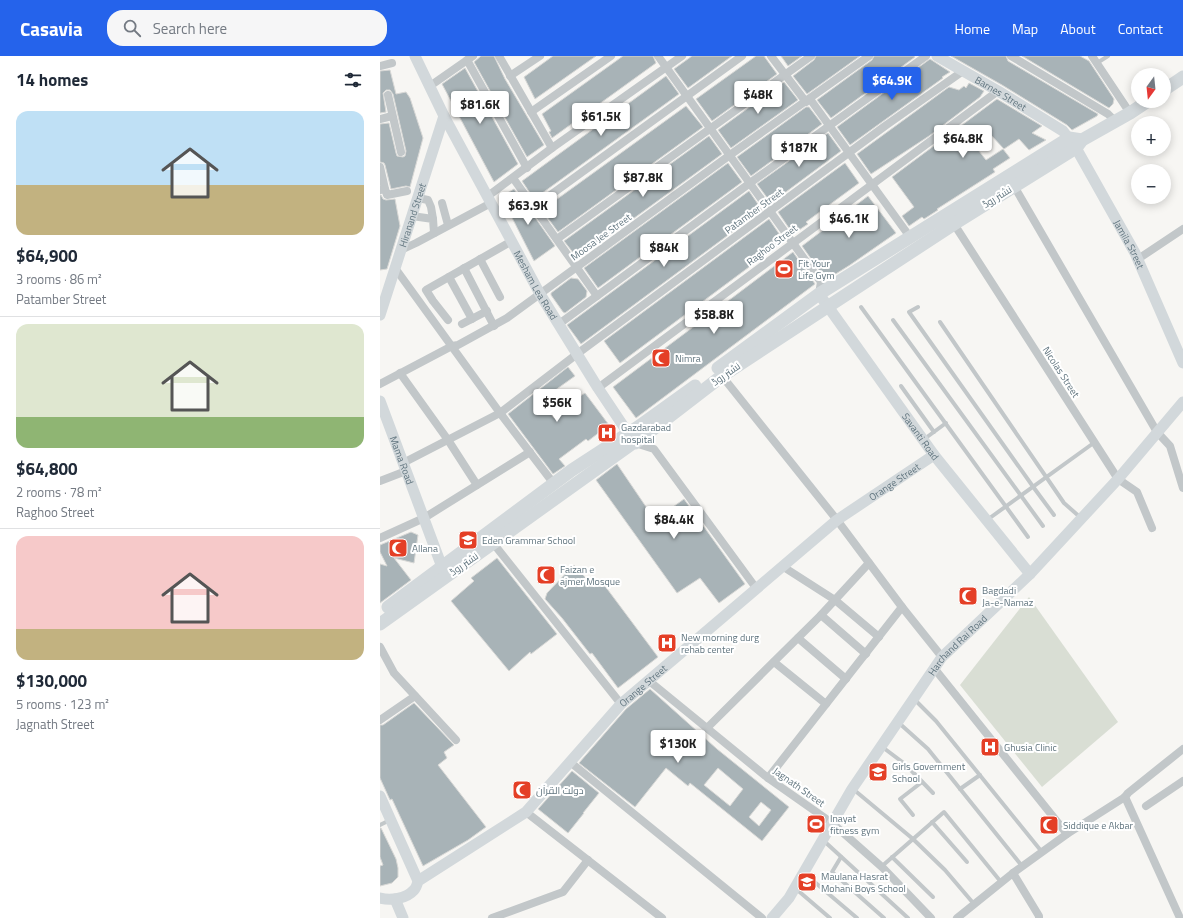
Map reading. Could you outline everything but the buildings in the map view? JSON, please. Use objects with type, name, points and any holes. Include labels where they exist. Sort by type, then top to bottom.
[{"type":"main road","points":[[1171,85],[1183,77]]},
{"type":"main road","name":"نشتر روڈ","points":[[380,624],[627,447],[638,427],[819,294],[1072,139],[1115,122],[1138,108]]},
{"type":"main road","name":"نشتر روڈ","points":[[380,614],[572,470],[631,438],[827,306],[1014,186],[1072,139]]},
{"type":"street","name":"Mesham Lea Road","points":[[415,56],[444,116],[540,294],[631,438]]},
{"type":"street","points":[[499,56],[552,148]]},
{"type":"street","points":[[510,76],[540,56]]},
{"type":"street","points":[[531,112],[611,56]]},
{"type":"street","points":[[658,56],[822,282],[819,294]]},
{"type":"street","points":[[401,250],[434,233],[489,200],[552,148],[682,56]]},
{"type":"street","points":[[534,207],[742,56]]},
{"type":"street","points":[[771,56],[829,126],[910,237]]},
{"type":"street","points":[[557,239],[811,56]]},
{"type":"street","name":"Moosa Jee Street","points":[[380,384],[452,346],[458,346],[507,318],[730,155],[869,56]]},
{"type":"street","points":[[559,324],[750,183],[926,56]]},
{"type":"street","name":"Barnes Street","points":[[938,56],[998,91],[1072,139]]},
{"type":"street","points":[[1011,56],[1108,114],[1115,122]]},
{"type":"street","points":[[1084,56],[1097,64]]},
{"type":"street","points":[[1092,56],[1130,113]]},
{"type":"street","points":[[430,86],[470,58],[527,168]]},
{"type":"street","points":[[380,66],[392,63]]},
{"type":"street","name":"Patamber Street","points":[[380,480],[405,467],[448,440],[500,413],[577,354],[885,126],[963,71]]},
{"type":"street","name":"Raghoo Street","points":[[598,388],[998,91]]},
{"type":"street","points":[[388,95],[401,152]]},
{"type":"street","points":[[380,119],[392,116]]},
{"type":"street","name":"Hiranand Street","points":[[380,315],[383,291],[395,268],[444,116]]},
{"type":"street","name":"Jamila Street","points":[[1072,139],[1138,259],[1183,363]]},
{"type":"street","points":[[380,167],[383,189],[387,195],[407,191]]},
{"type":"street","points":[[514,178],[596,296]]},
{"type":"street","points":[[1014,186],[1157,432],[1170,446],[1183,488]]},
{"type":"street","points":[[418,198],[428,200],[431,207],[434,233]]},
{"type":"street","points":[[442,203],[448,225]]},
{"type":"street","points":[[412,216],[433,219]]},
{"type":"street","name":"Nicolas Street","points":[[954,224],[1118,479],[1137,492],[1152,528]]},
{"type":"street","points":[[1138,259],[1183,229]]},
{"type":"street","points":[[448,320],[426,290],[512,241]]},
{"type":"street","points":[[480,259],[500,297]]},
{"type":"street","points":[[395,268],[500,413],[554,484]]},
{"type":"street","points":[[464,268],[494,326]]},
{"type":"street","points":[[450,277],[472,319]]},
{"type":"street","name":"Savanti Road","points":[[819,294],[934,455],[1030,574]]},
{"type":"street","points":[[462,324],[487,311]]},
{"type":"street","points":[[400,374],[448,440],[477,485]]},
{"type":"street","points":[[722,376],[837,520],[902,607],[942,657]]},
{"type":"street","name":"Mama Road","points":[[380,401],[442,567]]},
{"type":"street","name":"Harchand Rai Road","points":[[772,918],[789,898],[852,789],[942,657],[1030,574],[1118,479],[1183,402]]},
{"type":"street","points":[[631,438],[654,449],[756,588]]},
{"type":"street","points":[[380,538],[424,518],[530,452]]},
{"type":"street","name":"Orange Street","points":[[380,898],[386,900],[395,899],[410,894],[415,890],[418,881],[526,812],[621,704],[648,680],[837,520],[934,455]]},
{"type":"street","points":[[493,543],[621,704]]},
{"type":"street","points":[[707,728],[821,615],[869,563]]},
{"type":"street","points":[[782,566],[835,600],[879,637]]},
{"type":"street","points":[[768,778],[902,607]]},
{"type":"street","points":[[821,615],[866,654]]},
{"type":"street","points":[[798,638],[846,679]]},
{"type":"street","points":[[380,647],[394,673],[456,740]]},
{"type":"street","points":[[774,662],[826,704]]},
{"type":"street","points":[[934,668],[1067,834]]},
{"type":"street","name":"Jagnath Street","points":[[648,680],[768,778],[832,823],[881,867],[931,918]]},
{"type":"street","points":[[380,720],[415,696]]},
{"type":"street","points":[[957,918],[1042,852],[1125,797],[1183,749]]},
{"type":"street","points":[[570,762],[762,918]]},
{"type":"street","points":[[1146,806],[1183,781]]},
{"type":"street","points":[[380,796],[418,881]]},
{"type":"street","points":[[1125,797],[1180,918]]},
{"type":"street","points":[[526,812],[662,918]]},
{"type":"street","points":[[492,918],[563,892],[588,860]]},
{"type":"street","points":[[1013,873],[1039,918]]},
{"type":"street","points":[[395,899],[403,918]]},
{"type":"lane","points":[[1097,64],[1108,56]]},
{"type":"lane","points":[[918,306],[909,312],[1054,515]]},
{"type":"lane","points":[[861,307],[1028,536]]},
{"type":"lane","points":[[893,320],[1043,526]]},
{"type":"lane","points":[[940,322],[1064,503],[1082,518]]},
{"type":"lane","points":[[901,386],[934,432]]},
{"type":"lane","points":[[923,440],[946,423]]},
{"type":"lane","points":[[987,521],[1095,442]]},
{"type":"lane","points":[[913,699],[936,721],[1042,852]]},
{"type":"lane","points":[[898,722],[928,749],[1022,867]]},
{"type":"lane","points":[[881,746],[905,764],[933,792]]},
{"type":"lane","points":[[960,789],[980,775]]},
{"type":"lane","points":[[913,815],[900,799],[922,782]]},
{"type":"lane","points":[[852,789],[913,839],[945,870],[974,904]]},
{"type":"lane","points":[[881,867],[944,812],[1002,882]]},
{"type":"lane","points":[[380,825],[390,820]]},
{"type":"lane","points":[[932,822],[967,862]]},
{"type":"lane","points":[[822,840],[908,918]]},
{"type":"lane","points":[[841,857],[832,872],[884,918]]},
{"type":"lane","points":[[892,857],[933,898]]},
{"type":"lane","points":[[803,873],[857,918]]},
{"type":"lane","points":[[795,888],[830,918]]},
{"type":"shaded area","points":[[1029,597],[1118,722],[1042,787],[960,685]]},
{"type":"place","name":"Fit Your Life Gym","points":[[784,269]]},
{"type":"place","name":"Nimra","points":[[661,358]]},
{"type":"place","name":"Gazdarabad hospital","points":[[607,433]]},
{"type":"place","name":"Eden Grammar School","points":[[468,540]]},
{"type":"place","name":"Allana","points":[[398,548]]},
{"type":"place","name":"Faizan e ajmer Mosque","points":[[546,575]]},
{"type":"place","name":"Bagdadi Ja-e-Namaz","points":[[968,596]]},
{"type":"place","name":"New morning durg rehab center","points":[[667,643]]},
{"type":"place","name":"Ghusia Clinic","points":[[990,747]]},
{"type":"place","name":"Girls Government School","points":[[878,772]]},
{"type":"place","name":"دولت القرآن","points":[[522,790]]},
{"type":"place","name":"Inayat fitness gym","points":[[816,824]]},
{"type":"place","name":"Siddique e Akbar","points":[[1049,825]]},
{"type":"place","name":"Maulana Hasrat Mohani Boys School","points":[[807,882]]}]
